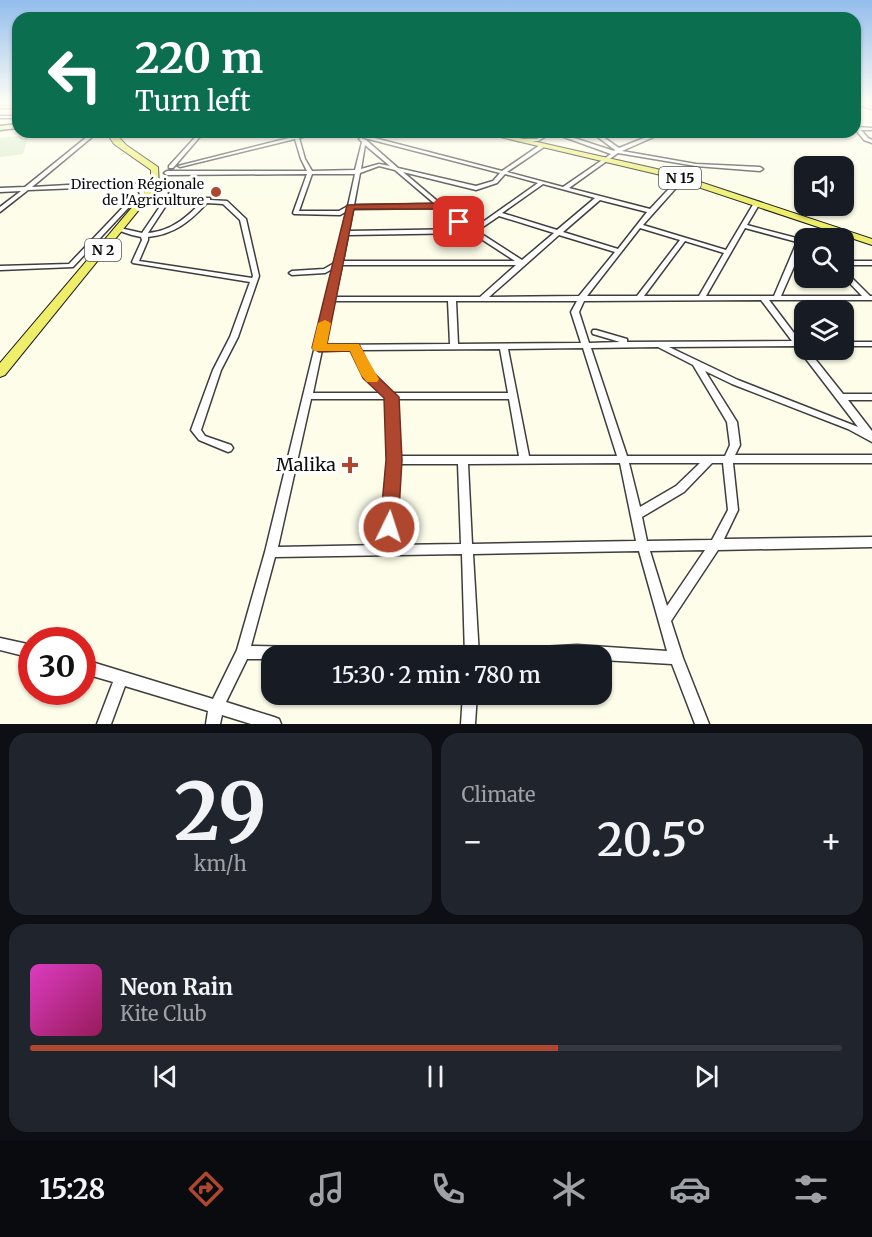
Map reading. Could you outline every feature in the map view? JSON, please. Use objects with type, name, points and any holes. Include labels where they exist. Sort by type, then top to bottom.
[{"type":"main road","points":[[113,138],[162,172]]},
{"type":"main road","name":"N 15","points":[[508,138],[682,178],[831,228]]},
{"type":"main road","name":"N 2","points":[[0,372],[149,196],[162,172]]},
{"type":"main road","name":"N 15","points":[[854,236],[872,242]]},
{"type":"street","points":[[0,210],[89,138]]},
{"type":"street","points":[[162,172],[196,138]]},
{"type":"street","points":[[162,172],[293,138]]},
{"type":"street","points":[[297,138],[303,159],[310,172],[296,213],[340,213],[350,207],[440,206]]},
{"type":"street","points":[[360,138],[440,206],[522,263]]},
{"type":"street","points":[[372,138],[651,211]]},
{"type":"street","points":[[517,140],[541,138]]},
{"type":"street","points":[[572,138],[616,151],[720,168],[760,169]]},
{"type":"street","points":[[600,138],[616,151]]},
{"type":"street","points":[[566,188],[616,151],[642,138]]},
{"type":"street","points":[[213,724],[216,708],[243,652],[271,552],[339,263],[364,141]]},
{"type":"street","points":[[162,172],[357,172],[369,167],[395,167],[476,188],[495,182],[504,172],[542,146]]},
{"type":"street","points":[[682,178],[651,211],[581,298],[575,312],[624,461],[643,546],[676,658],[702,724]]},
{"type":"street","points":[[345,233],[474,231],[543,182]]},
{"type":"street","points":[[0,190],[104,185],[139,186],[142,193],[149,196]]},
{"type":"street","points":[[171,193],[175,199],[163,206],[144,235],[145,240],[135,262],[255,280]]},
{"type":"street","points":[[0,268],[71,266],[129,204],[149,196]]},
{"type":"street","points":[[482,299],[600,197]]},
{"type":"street","points":[[120,230],[130,234],[144,235],[170,232],[184,224],[208,199],[225,202],[243,219],[244,230],[253,257],[255,280],[234,337],[213,381],[196,430],[202,438],[228,448]]},
{"type":"street","points":[[701,298],[757,203]]},
{"type":"street","points":[[498,214],[619,251]]},
{"type":"street","points":[[639,226],[728,252]]},
{"type":"street","points":[[743,226],[794,240]]},
{"type":"street","points":[[639,298],[684,239]]},
{"type":"street","points":[[777,298],[794,260]]},
{"type":"street","points":[[292,273],[325,271],[339,263],[522,263]]},
{"type":"street","points":[[854,263],[872,263]]},
{"type":"street","points":[[854,283],[870,298]]},
{"type":"street","points":[[763,298],[794,334]]},
{"type":"street","points":[[330,299],[870,298]]},
{"type":"street","points":[[452,299],[454,347]]},
{"type":"street","points":[[596,332],[618,340],[658,345],[735,382],[872,437]]},
{"type":"street","points":[[319,348],[794,343]]},
{"type":"street","points":[[854,344],[872,344]]},
{"type":"street","points":[[504,346],[525,460]]},
{"type":"street","points":[[355,347],[368,375],[392,397],[394,460],[387,549]]},
{"type":"street","points":[[814,360],[872,437]]},
{"type":"street","points":[[665,620],[715,545],[733,510],[728,461],[735,445],[732,422],[696,362]]},
{"type":"street","points":[[308,396],[513,396]]},
{"type":"street","points":[[841,398],[872,397]]},
{"type":"street","points":[[394,460],[872,459]]},
{"type":"street","points":[[463,460],[471,645]]},
{"type":"street","points":[[636,515],[680,489],[708,461]]},
{"type":"street","points":[[271,552],[872,542]]},
{"type":"street","points":[[0,644],[18,648]]},
{"type":"street","points":[[243,652],[261,652]]},
{"type":"street","points":[[612,654],[676,658]]},
{"type":"street","points":[[96,670],[274,724]]},
{"type":"street","points":[[104,724],[122,677]]},
{"type":"street","points":[[468,724],[469,705]]},
{"type":"green space","points":[[0,138],[28,138],[23,154],[0,157]]},
{"type":"slow traffic","points":[[325,323],[319,348],[355,347],[372,379]]},
{"type":"place","name":"Direction Régionale de l'Agriculture","points":[[216,192]]},
{"type":"place","name":"Malika","points":[[350,465]]},
{"type":"route","points":[[389,527],[394,460],[392,397],[368,375],[355,347],[319,348],[350,207],[440,206],[459,222]]}]
